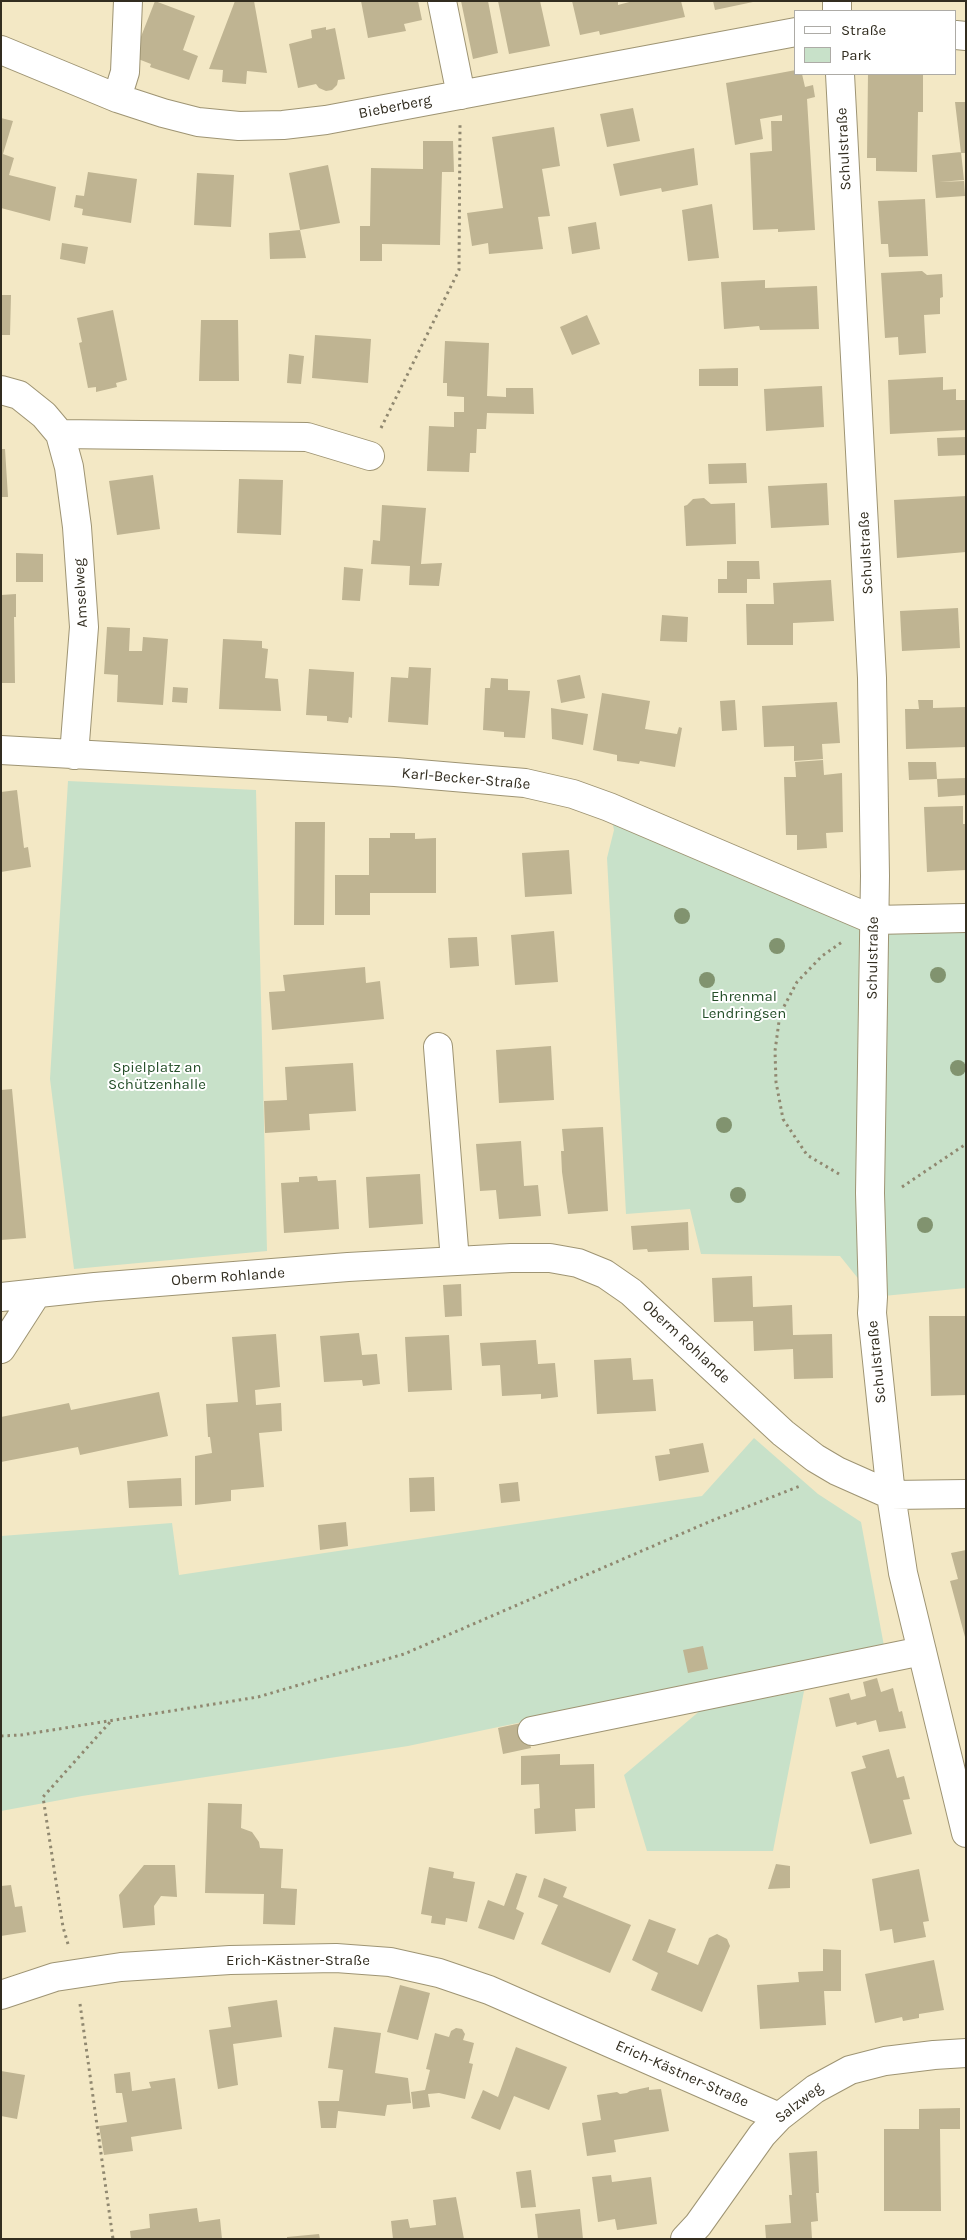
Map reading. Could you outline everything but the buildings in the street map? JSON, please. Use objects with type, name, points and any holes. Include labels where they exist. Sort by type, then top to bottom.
[{"type":"street","points":[[117,98],[125,72],[128,1]]},
{"type":"street","points":[[442,1],[461,95]]},
{"type":"street","name":"Bieberberg","points":[[1,50],[117,98],[198,122],[239,126],[283,125],[326,120],[794,32]]},
{"type":"street","name":"Schulstraße","points":[[840,75],[872,678],[874,920],[870,1193],[872,1313],[891,1495],[903,1573],[966,1833]]},
{"type":"street","name":"Amselweg","points":[[1,390],[19,395],[44,415],[60,434],[69,468],[77,527],[84,627],[74,755]]},
{"type":"street","points":[[60,434],[307,437],[370,456]]},
{"type":"street","name":"Karl-Becker-Straße","points":[[1,750],[385,772],[525,783],[573,794],[609,807],[874,920],[966,918]]},
{"type":"street","points":[[438,1047],[455,1261]]},
{"type":"street","name":"Oberm Rohlande","points":[[1,1297],[348,1267],[511,1258],[550,1258],[578,1263],[605,1274],[631,1292],[783,1433],[815,1458],[837,1471],[891,1495]]},
{"type":"street","points":[[1,1349],[37,1293]]},
{"type":"street","points":[[891,1495],[966,1494]]},
{"type":"street","points":[[532,1731],[922,1651]]},
{"type":"street","name":"Erich-Kästner-Straße","points":[[1,1995],[55,1977],[121,1967],[230,1960],[336,1958],[390,1962],[439,1973],[489,1990],[779,2117]]},
{"type":"street","name":"Salzweg","points":[[685,2239],[698,2225],[762,2135],[779,2117],[815,2089],[850,2070],[885,2061],[966,2053]]},
{"type":"path","points":[[370,456],[383,423],[459,270],[461,95]]},
{"type":"path","points":[[874,920],[822,956],[797,982],[780,1014],[775,1051],[776,1082],[783,1119],[807,1154],[870,1193],[900,1188],[966,1144]]},
{"type":"path","points":[[1,1736],[21,1735],[258,1698],[404,1654],[711,1521],[837,1471]]},
{"type":"path","points":[[111,1721],[43,1797],[63,1927],[75,1973],[113,2239]]},
{"type":"green space","name":"Spielplatz an Schützenhalle","points":[[68,781],[256,790],[267,1251],[74,1269],[50,1079]]},
{"type":"green space","name":"Ehrenmal Lendringsen","points":[[609,807],[874,920],[966,918],[966,1288],[873,1297],[840,1256],[701,1254],[690,1209],[626,1214],[607,858],[614,830]]},
{"type":"green space","points":[[754,1438],[818,1494],[861,1522],[884,1646],[408,1746],[82,1796],[1,1811],[1,1536],[172,1523],[179,1575],[702,1496]]},
{"type":"green space","points":[[804,1691],[773,1851],[647,1851],[624,1775],[702,1709]]}]
